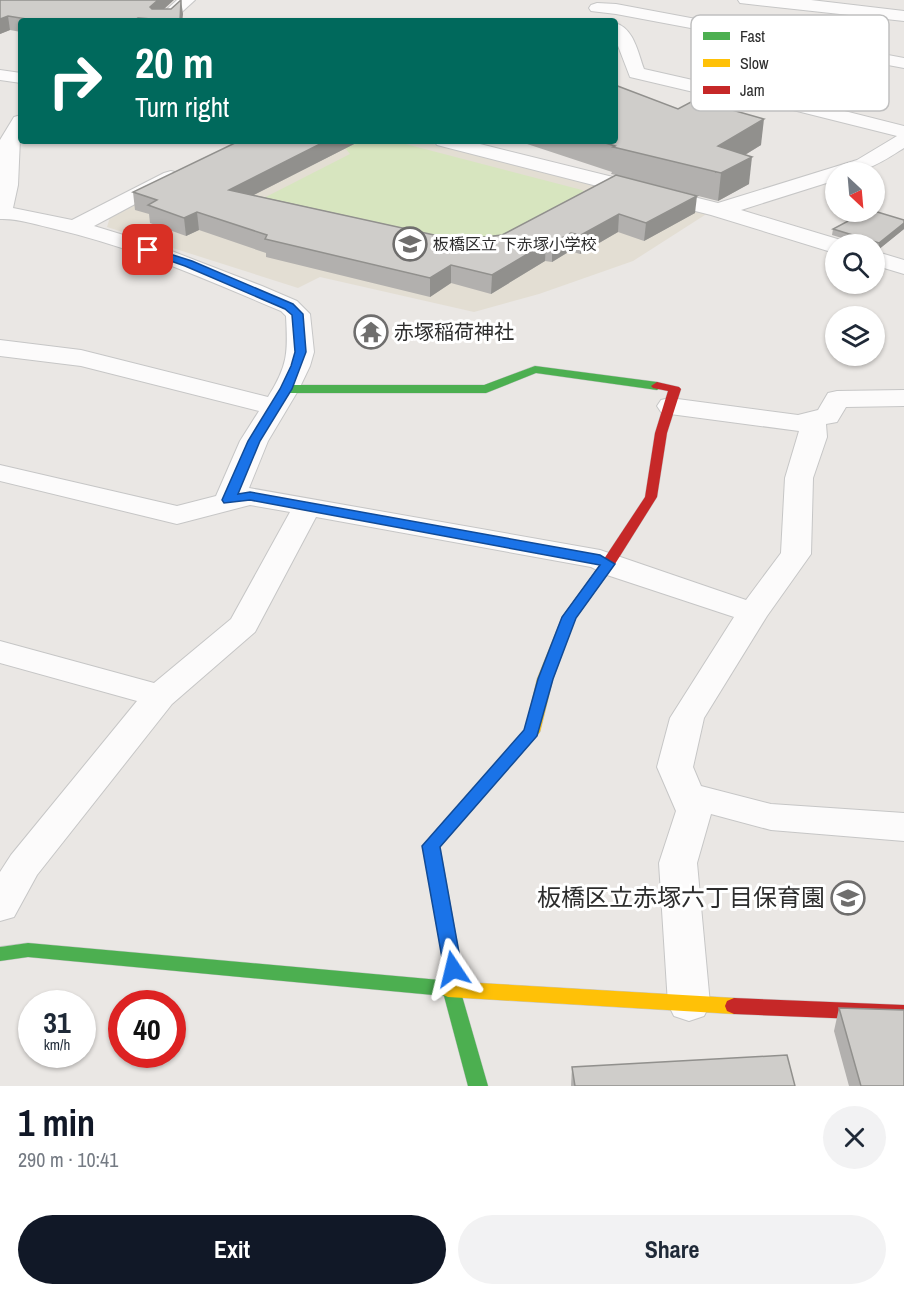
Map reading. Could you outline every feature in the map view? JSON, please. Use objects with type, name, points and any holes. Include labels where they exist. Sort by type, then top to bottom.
[{"type":"street","points":[[166,18],[187,0]]},
{"type":"street","points":[[746,0],[787,1],[904,16]]},
{"type":"street","points":[[609,18],[616,9],[691,23]]},
{"type":"street","points":[[618,31],[623,36],[636,73],[691,86]]},
{"type":"street","points":[[889,60],[904,63]]},
{"type":"street","points":[[0,75],[18,78]]},
{"type":"street","points":[[821,111],[904,132]]},
{"type":"street","points":[[12,125],[5,140],[4,166],[8,184],[1,208],[77,226],[188,264],[289,306],[298,314],[301,352],[280,398],[254,441],[229,500]]},
{"type":"street","points":[[719,210],[864,164],[904,140]]},
{"type":"street","points":[[456,144],[719,210],[825,243]]},
{"type":"street","points":[[77,226],[190,168]]},
{"type":"street","points":[[885,261],[904,267]]},
{"type":"street","points":[[0,348],[81,358],[280,398],[486,389],[535,369],[675,389],[661,433],[651,497],[608,564],[569,617],[545,679],[531,732],[431,846],[453,969],[451,989],[478,1086]]},
{"type":"street","points":[[670,406],[798,423],[828,416],[837,399],[904,399]]},
{"type":"street","points":[[689,1004],[678,863],[694,811],[675,767],[687,718],[753,613],[796,554],[799,478],[813,437],[813,420]]},
{"type":"street","points":[[0,473],[177,515],[250,496],[600,559],[608,564],[753,613]]},
{"type":"street","points":[[0,906],[24,865],[160,696],[244,626],[307,507]]},
{"type":"street","points":[[0,652],[160,696]]},
{"type":"street","points":[[687,795],[771,817],[904,827]]},
{"type":"street","points":[[0,954],[28,950],[451,989],[689,1004],[904,1013]]},
{"type":"shaded area","name":"板橋区立 下赤塚小学校","points":[[262,144],[433,144],[708,213],[633,261],[539,294],[474,312],[320,277],[298,288],[107,227],[110,217]]},
{"type":"green space","points":[[353,144],[406,144],[582,190],[589,196],[485,248],[252,204],[350,154],[345,148]]},
{"type":"building","points":[[0,0],[158,0],[150,7],[152,9],[171,9],[181,0],[180,18],[20,18],[8,16],[0,19]]},
{"type":"building","points":[[618,86],[678,109],[691,102],[691,111],[736,111],[764,119],[718,146],[752,157],[721,173],[613,147],[615,146],[609,144],[618,144]]},
{"type":"building","points":[[233,144],[320,144],[229,190],[457,240],[502,235],[616,175],[697,196],[646,223],[619,214],[581,235],[571,233],[552,243],[546,243],[492,275],[451,265],[430,278],[265,239],[267,235],[197,212],[184,218],[148,205],[157,200],[133,192]]},
{"type":"building","points":[[885,214],[904,220],[904,223],[885,238],[885,234],[849,234],[833,229],[846,222],[885,222]]},
{"type":"building","points":[[839,1008],[904,1010],[904,1086],[861,1086]]},
{"type":"building","points":[[787,1055],[795,1086],[575,1086],[572,1067]]},
{"type":"traffic: fast","points":[[286,389],[486,389],[535,369],[657,386]]},
{"type":"traffic: fast","points":[[0,954],[28,950],[448,989]]},
{"type":"traffic: fast","points":[[451,989],[478,1086]]},
{"type":"traffic: slow","points":[[451,989],[453,969],[431,846],[532,732],[545,679],[565,627]]},
{"type":"traffic: slow","points":[[448,989],[734,1006]]},
{"type":"traffic: jam","points":[[565,627],[569,617],[608,564],[651,497],[661,433],[675,389],[657,386]]},
{"type":"traffic: jam","points":[[734,1006],[904,1013]]},
{"type":"place","name":"板橋区立 下赤塚小学校","points":[[410,244]]},
{"type":"place","name":"赤塚稲荷神社","points":[[371,332]]},
{"type":"place","name":"板橋区立赤塚六丁目保育園","points":[[848,898]]},
{"type":"route","points":[[148,250],[289,306],[298,314],[301,352],[297,366],[286,389],[254,441],[229,500],[250,496],[600,559],[608,564],[569,617],[545,679],[531,732],[431,846],[453,969]]}]
